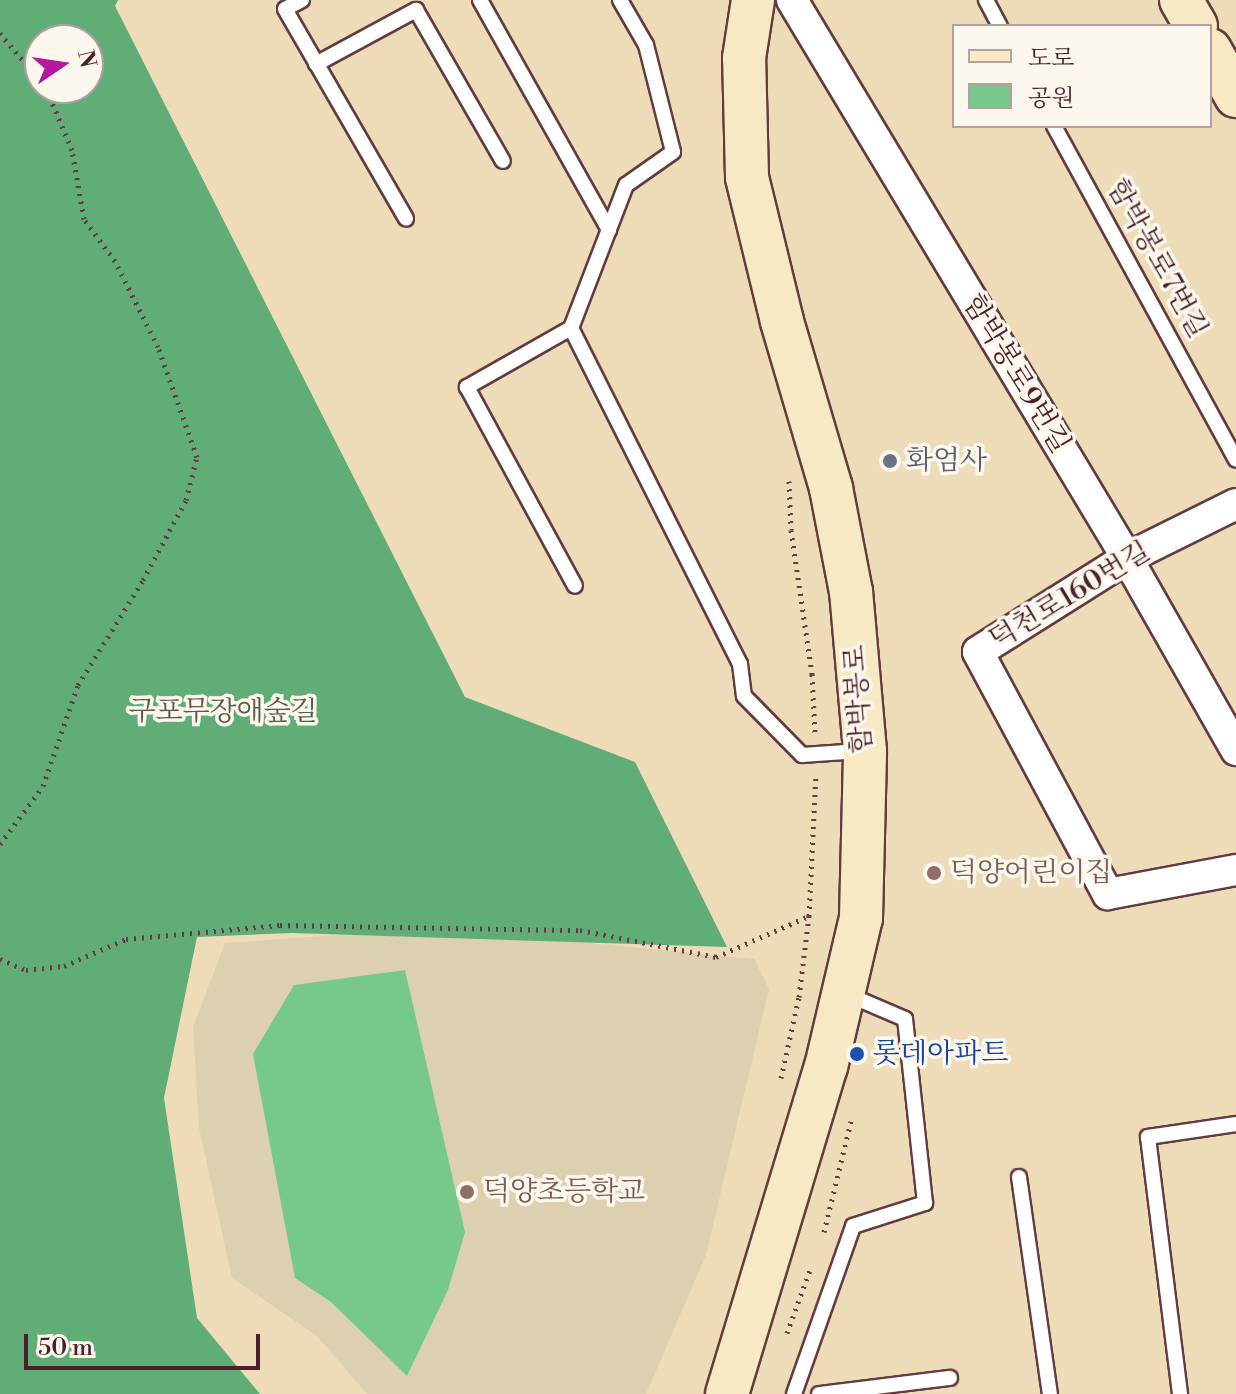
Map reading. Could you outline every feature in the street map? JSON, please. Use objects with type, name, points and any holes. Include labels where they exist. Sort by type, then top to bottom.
[{"type":"main road","name":"함박봉로","points":[[727,1394],[826,1067],[861,918],[865,751],[851,592],[831,488],[782,321],[747,177],[744,58],[753,0]]},
{"type":"main road","points":[[1181,0],[1195,24]]},
{"type":"main road","points":[[1212,54],[1236,96]]},
{"type":"street","name":"함박봉로9번길","points":[[792,0],[1127,558],[1236,750]]},
{"type":"street","name":"덕천로160번길","points":[[1236,504],[1127,558],[978,652],[1108,894],[1236,870]]},
{"type":"lane","points":[[302,0],[285,9],[406,219]]},
{"type":"lane","points":[[480,0],[609,230]]},
{"type":"lane","points":[[575,586],[467,387],[571,328],[626,185],[673,152],[646,45],[620,0]]},
{"type":"lane","points":[[986,0],[999,24]]},
{"type":"lane","points":[[316,64],[416,10],[503,161]]},
{"type":"lane","name":"함박봉로7번길","points":[[1055,128],[1236,460]]},
{"type":"lane","points":[[571,328],[740,664],[744,696],[802,755],[865,751]]},
{"type":"lane","points":[[794,1394],[853,1226],[925,1203],[905,1019],[843,993]]},
{"type":"lane","points":[[1180,1394],[1148,1137],[1236,1124]]},
{"type":"lane","points":[[1019,1177],[1050,1394]]},
{"type":"lane","points":[[819,1394],[950,1378]]},
{"type":"path","points":[[0,33],[24,62]]},
{"type":"path","points":[[0,844],[43,786],[78,685],[143,580],[186,500],[197,457],[158,347],[115,261],[84,219],[72,150],[53,104]]},
{"type":"path","points":[[0,959],[26,970],[64,966],[126,939],[280,925],[580,930],[716,957],[809,916]]},
{"type":"path","points":[[823,1236],[853,1114]]},
{"type":"path","points":[[785,1337],[812,1265]]},
{"type":"shaded area","name":"덕양초등학교","points":[[338,935],[550,939],[754,959],[769,989],[706,1255],[646,1394],[367,1394],[317,1336],[232,1278],[199,1128],[193,1027],[225,943]]},
{"type":"green space","name":"구포무장애숲길","points":[[0,0],[118,0],[115,6],[465,697],[635,762],[727,947],[292,933],[197,937],[164,1098],[197,1318],[260,1394],[0,1394]]},
{"type":"green space","points":[[405,970],[465,1232],[448,1290],[407,1376],[331,1302],[295,1278],[253,1054],[294,985]]},
{"type":"place","name":"화엄사","points":[[890,461]]},
{"type":"place","name":"덕양어린이집","points":[[934,873]]},
{"type":"place","name":"롯데아파트","points":[[857,1054]]},
{"type":"place","name":"덕양초등학교","points":[[467,1192]]}]
